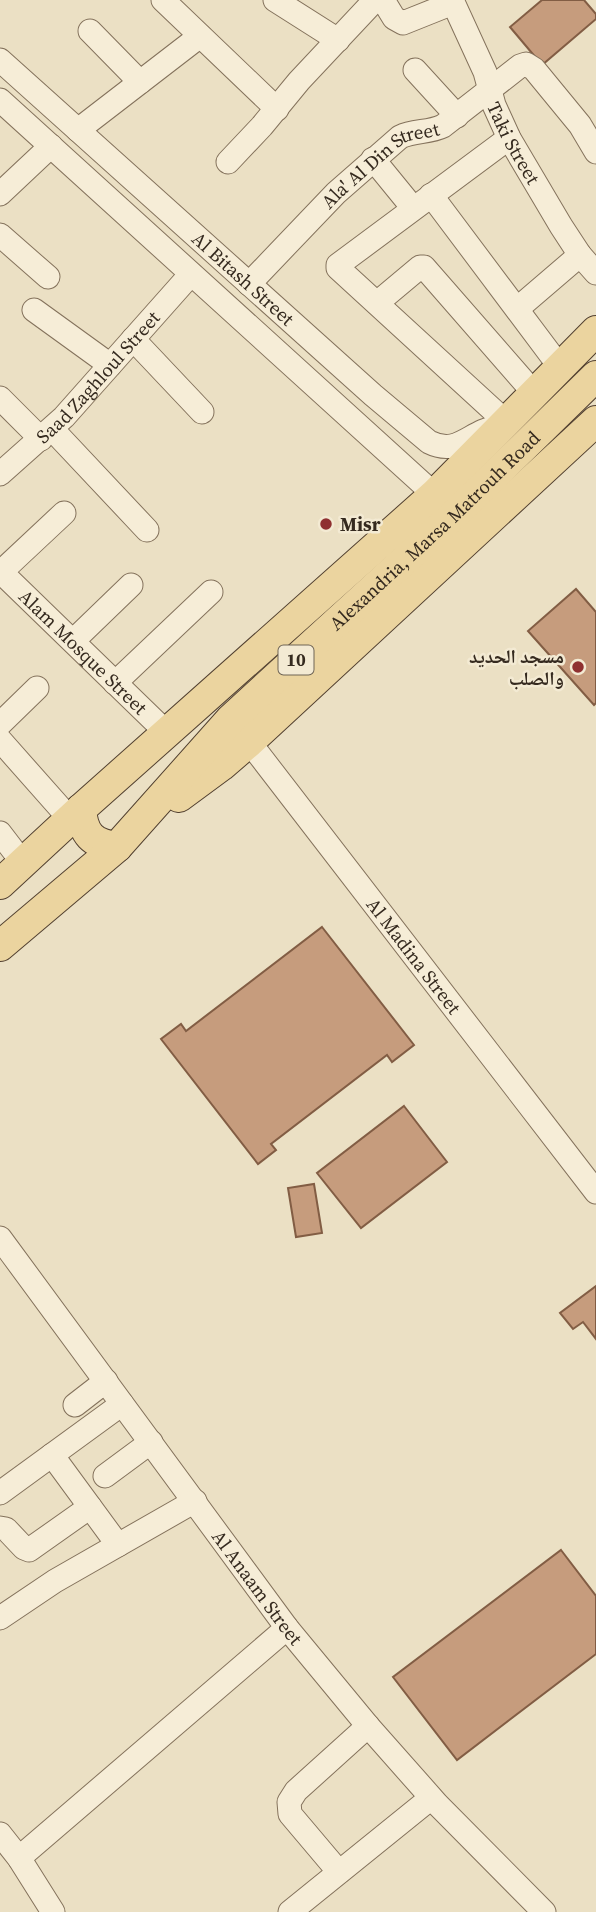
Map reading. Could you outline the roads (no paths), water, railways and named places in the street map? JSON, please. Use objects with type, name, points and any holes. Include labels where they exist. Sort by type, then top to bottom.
[{"type":"main road","name":"Alexandria, Marsa Matrouh Road","points":[[240,731],[445,504],[504,424],[596,331]]},
{"type":"main road","name":"Alexandria, Marsa Matrouh Road","points":[[0,884],[167,733],[596,376]]},
{"type":"main road","points":[[0,946],[117,847],[138,824],[221,766],[240,731],[596,421]]},
{"type":"main road","points":[[76,814],[94,840],[105,846],[117,847]]},
{"type":"main road","points":[[23,863],[40,881],[50,905]]},
{"type":"street","points":[[163,0],[276,109]]},
{"type":"street","points":[[275,0],[338,40]]},
{"type":"street","points":[[228,162],[299,80],[375,0]]},
{"type":"street","points":[[383,0],[394,18],[403,23],[452,2]]},
{"type":"street","name":"Taki Street","points":[[452,2],[479,59],[494,105],[509,138],[561,226],[596,274]]},
{"type":"street","points":[[90,31],[140,82]]},
{"type":"street","points":[[78,130],[200,36]]},
{"type":"street","name":"Al Bitash Street","points":[[0,60],[373,395],[429,442],[439,447],[451,448],[481,431],[504,424]]},
{"type":"street","name":"Ala' Al Din Street","points":[[249,284],[336,193],[373,159],[405,134],[437,130],[520,66],[526,64],[534,69],[592,136]]},
{"type":"street","points":[[415,70],[457,116]]},
{"type":"street","name":"Al Bitash Street","points":[[0,100],[445,504]]},
{"type":"street","points":[[504,424],[338,268],[338,265],[509,138]]},
{"type":"street","points":[[0,194],[51,146]]},
{"type":"street","points":[[373,159],[422,202],[517,309],[560,367]]},
{"type":"street","points":[[0,235],[48,277]]},
{"type":"street","points":[[517,309],[580,255]]},
{"type":"street","points":[[377,303],[420,267],[424,267],[534,393]]},
{"type":"street","name":"Saad Zaghloul Street","points":[[0,474],[47,434],[191,274]]},
{"type":"street","points":[[34,310],[110,365]]},
{"type":"street","points":[[133,339],[202,412]]},
{"type":"street","points":[[352,419],[373,395]]},
{"type":"street","points":[[0,398],[47,434],[147,530]]},
{"type":"street","points":[[1,571],[64,513]]},
{"type":"street","name":"Alam Mosque Street","points":[[1,571],[167,733]]},
{"type":"street","points":[[73,641],[131,585]]},
{"type":"street","points":[[115,683],[211,592]]},
{"type":"street","points":[[0,723],[37,688]]},
{"type":"street","name":"Al Madina Street","points":[[240,731],[596,1192]]},
{"type":"street","points":[[0,740],[76,814]]},
{"type":"street","points":[[0,833],[23,863]]},
{"type":"street","name":"Al Anaam Street","points":[[3,1248],[106,1381],[287,1628],[431,1798],[544,1912]]},
{"type":"street","points":[[75,1405],[106,1381]]},
{"type":"street","points":[[0,1493],[122,1404]]},
{"type":"street","points":[[105,1476],[151,1442]]},
{"type":"street","points":[[52,1455],[118,1545]]},
{"type":"street","points":[[0,1618],[55,1581],[195,1501]]},
{"type":"street","points":[[0,1528],[6,1529],[29,1550],[90,1507]]},
{"type":"street","points":[[19,1858],[287,1628]]},
{"type":"street","points":[[340,1872],[290,1814],[289,1802],[296,1791],[368,1726]]},
{"type":"street","points":[[290,1912],[431,1798]]},
{"type":"street","points":[[0,1834],[19,1858],[53,1912]]},
{"type":"place","name":"Misr","points":[[326,524]]},
{"type":"place","name":"مسجد الحديد والصلب","points":[[578,667]]}]
